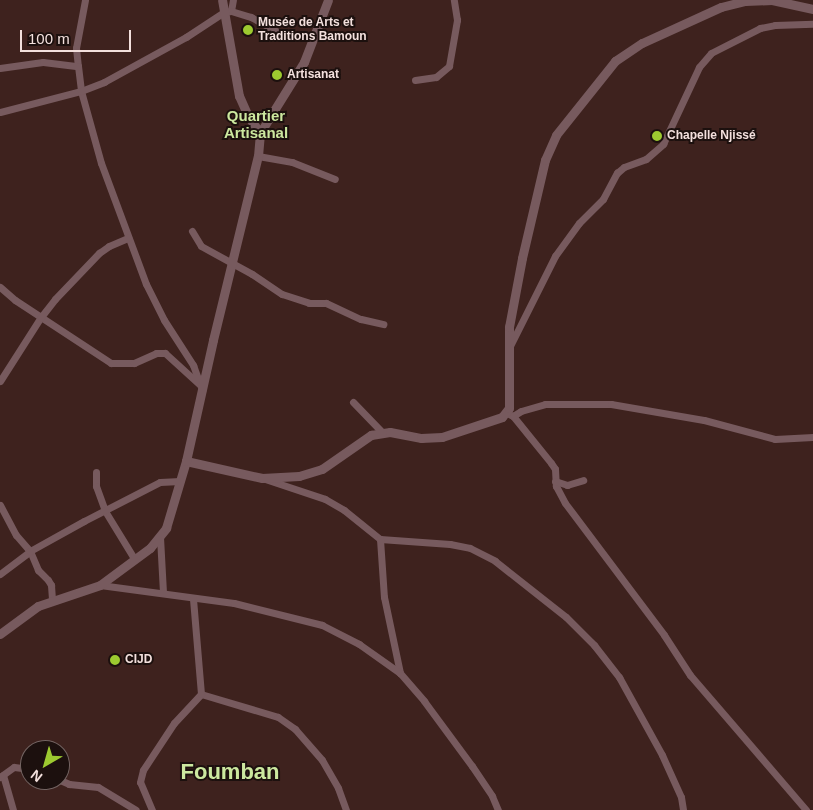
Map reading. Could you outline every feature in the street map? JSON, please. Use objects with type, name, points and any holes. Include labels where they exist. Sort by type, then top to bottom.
[{"type":"street","points":[[85,0],[76,48],[81,92],[101,163],[128,238],[164,320],[193,365],[201,387]]},
{"type":"street","points":[[222,0],[228,11],[239,96],[248,116],[260,133]]},
{"type":"street","points":[[0,112],[81,92],[104,82],[186,37],[228,11],[233,0]]},
{"type":"street","points":[[0,634],[28,612],[52,600],[100,585],[135,560],[160,537],[166,528],[186,461],[201,387],[249,202],[258,156],[260,133],[283,98],[315,38],[328,0]]},
{"type":"street","points":[[415,80],[436,77],[449,66],[457,20],[454,0]]},
{"type":"street","points":[[806,810],[690,675],[664,635],[564,503],[555,481],[555,469],[510,414],[507,350],[509,327],[522,258],[545,160],[556,135],[615,61],[642,43],[721,7],[745,1],[772,0],[813,9]]},
{"type":"street","points":[[228,11],[251,17],[283,34],[315,38]]},
{"type":"street","points":[[507,350],[555,256],[580,223],[603,199],[617,173],[646,159],[663,144],[699,67],[711,53],[760,28],[775,25],[813,24]]},
{"type":"street","points":[[0,68],[43,62],[78,66]]},
{"type":"street","points":[[258,156],[292,162],[335,179]]},
{"type":"street","points":[[192,231],[201,246],[252,274],[282,294],[309,302],[326,303],[361,319],[383,324]]},
{"type":"street","points":[[0,381],[41,317],[92,259],[108,246],[128,238]]},
{"type":"street","points":[[0,286],[15,300],[111,363],[134,363],[156,353],[165,353],[201,387]]},
{"type":"street","points":[[354,402],[382,432]]},
{"type":"street","points":[[262,478],[310,474],[322,469],[366,437],[382,432],[421,438],[442,437],[545,404],[611,404],[704,420],[775,439],[813,436]]},
{"type":"street","points":[[186,461],[262,478],[325,499],[344,510],[380,539],[450,544],[470,548],[495,561],[566,617],[594,645],[619,677],[662,755],[681,797],[683,810]]},
{"type":"street","points":[[96,472],[96,486],[106,511],[135,560]]},
{"type":"street","points":[[0,574],[30,552],[160,482],[166,480],[180,482]]},
{"type":"street","points":[[555,481],[567,485],[583,480]]},
{"type":"street","points":[[0,505],[16,536],[30,552],[38,570],[51,586],[52,600]]},
{"type":"street","points":[[160,537],[163,592]]},
{"type":"street","points":[[380,539],[384,597],[400,674]]},
{"type":"street","points":[[100,585],[234,603],[322,625],[359,644],[400,674],[438,718],[472,766],[498,810]]},
{"type":"street","points":[[193,598],[202,694]]},
{"type":"street","points":[[152,810],[140,782],[143,770],[174,722],[202,694]]},
{"type":"street","points":[[202,694],[278,717],[295,729],[322,760],[338,788],[346,810]]},
{"type":"street","points":[[12,810],[2,776],[14,767],[20,768]]},
{"type":"street","points":[[70,784],[98,787],[136,810]]},
{"type":"place","name":"Musée de Arts et Traditions Bamoun","points":[[248,30]]},
{"type":"place","name":"Artisanat","points":[[277,75]]},
{"type":"place","name":"Chapelle Njissé","points":[[657,136]]},
{"type":"place","name":"CIJD","points":[[115,660]]},
{"type":"district","name":"Quartier Artisanal","points":[[256,124]]},
{"type":"district","name":"Foumban","points":[[230,772]]}]
